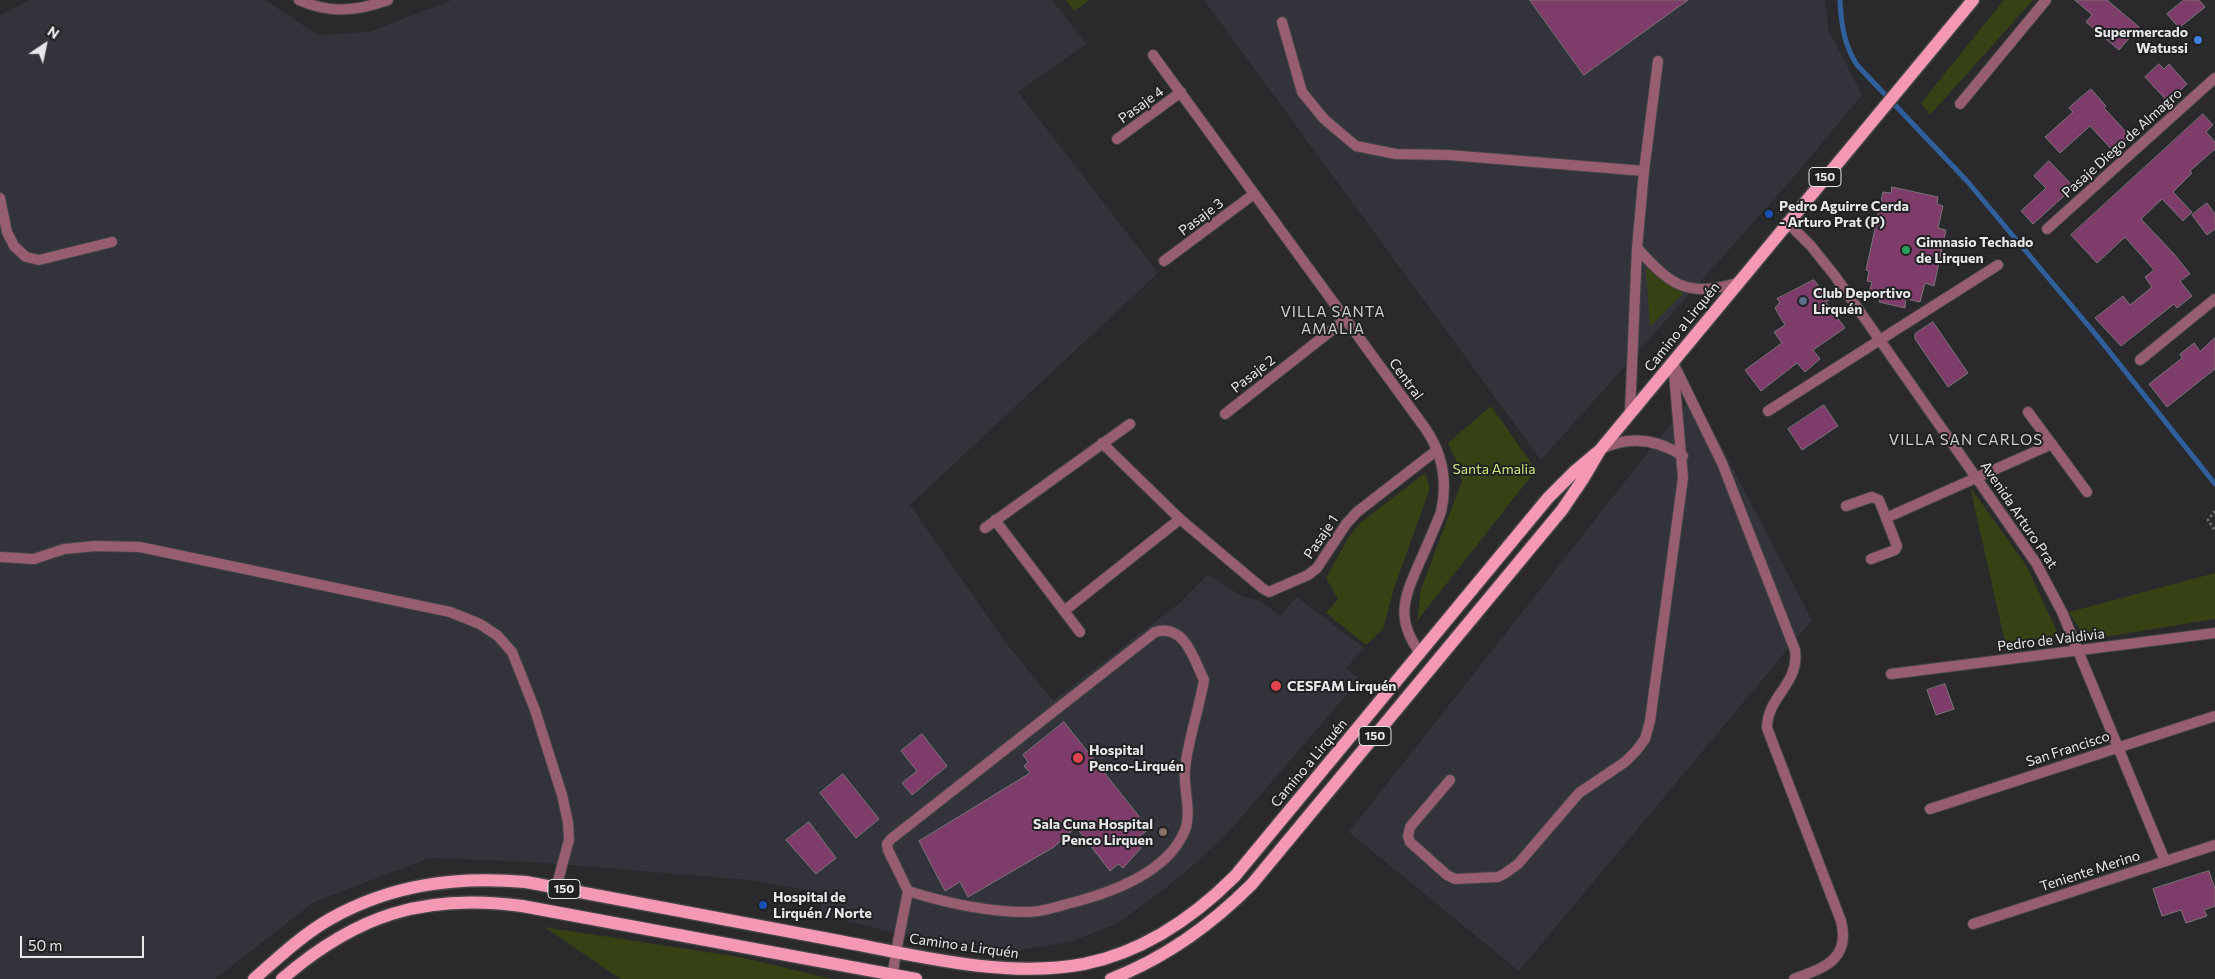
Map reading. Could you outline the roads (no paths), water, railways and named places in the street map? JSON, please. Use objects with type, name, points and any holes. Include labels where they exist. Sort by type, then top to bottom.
[{"type":"main road","name":"150","points":[[1787,222],[1973,0]]},
{"type":"main road","name":"Camino a Lirquén","points":[[1111,979],[1151,961],[1196,934],[1252,884],[1562,510],[1600,450],[1787,222]]},
{"type":"main road","name":"Camino a Lirquén","points":[[254,979],[293,946],[329,920],[389,894],[427,884],[469,879],[519,882],[556,888],[896,952],[991,967],[1038,969],[1069,966],[1107,958],[1158,936],[1200,908],[1235,876],[1548,498],[1575,470],[1600,450]]},
{"type":"main road","name":"150","points":[[282,979],[325,945],[367,922],[414,908],[465,902],[522,906],[892,977],[916,979]]},
{"type":"street","points":[[299,0],[313,6],[340,11],[366,8],[388,0]]},
{"type":"street","points":[[1960,104],[2046,0]]},
{"type":"street","points":[[1282,22],[1302,92],[1324,119],[1356,146],[1396,154],[1449,155],[1644,171]]},
{"type":"street","name":"Central","points":[[1153,55],[1425,428],[1437,450],[1444,474],[1444,500],[1441,512],[1408,590],[1404,610],[1407,632],[1420,652]]},
{"type":"street","points":[[1630,413],[1636,248],[1658,61]]},
{"type":"street","name":"Pasaje Diego de Almagro","points":[[2047,229],[2215,78]]},
{"type":"street","name":"Pasaje 4","points":[[1117,139],[1180,92]]},
{"type":"street","name":"Pasaje 3","points":[[1164,261],[1254,194]]},
{"type":"street","points":[[0,198],[7,232],[14,246],[26,257],[39,260],[112,242]]},
{"type":"street","name":"Avenida Arturo Prat","points":[[1787,222],[1824,260],[2036,563],[2054,596],[2078,650],[2165,861]]},
{"type":"street","points":[[1636,248],[1672,283],[1709,289],[1737,284]]},
{"type":"street","points":[[1768,411],[1998,265]]},
{"type":"street","points":[[2140,360],[2215,299]]},
{"type":"street","name":"Pasaje 2","points":[[1225,414],[1346,319]]},
{"type":"street","points":[[1450,780],[1410,827],[1408,836],[1410,842],[1451,877],[1461,879],[1498,877],[1518,864],[1579,793],[1625,762],[1645,739],[1650,721],[1683,478],[1683,456],[1673,362]]},
{"type":"street","points":[[1673,362],[1722,463],[1795,650],[1796,667],[1769,713],[1767,728],[1841,921],[1844,939],[1842,948],[1834,960],[1821,968],[1794,979]]},
{"type":"street","points":[[2028,412],[2087,492]]},
{"type":"street","points":[[985,528],[1130,424]]},
{"type":"street","points":[[1600,450],[1623,441],[1647,440],[1660,444],[1683,456]]},
{"type":"street","points":[[1064,611],[1180,519],[1102,443]]},
{"type":"street","points":[[1886,518],[2052,444]]},
{"type":"street","name":"Pasaje 1","points":[[1180,519],[1269,592],[1313,572],[1322,563],[1346,524],[1357,512],[1437,450]]},
{"type":"street","points":[[1846,506],[1876,497],[1886,518],[1896,548],[1871,559]]},
{"type":"street","points":[[995,520],[1080,632]]},
{"type":"street","points":[[0,557],[34,559],[64,549],[95,546],[140,547],[450,612],[480,624],[498,636],[512,652],[535,710],[562,795],[568,822],[569,840],[556,888]]},
{"type":"street","points":[[892,977],[908,891],[888,850],[887,844],[891,838],[1155,632],[1170,630],[1179,634],[1204,680],[1190,739],[1185,771],[1187,817],[1185,829],[1172,851],[1144,874],[1111,892],[1048,909],[1028,912],[975,907],[935,900],[908,891]]},
{"type":"street","name":"Pedro de Valdivia","points":[[1891,674],[2215,633]]},
{"type":"street","name":"San Francisco","points":[[1930,809],[2215,716]]},
{"type":"street","name":"Teniente Merino","points":[[1973,924],[2215,845]]},
{"type":"waterway","points":[[1840,0],[1844,34],[1849,50],[1857,65],[1967,181],[2097,336],[2215,484]]},
{"type":"place","name":"Supermercado Watussi","points":[[2198,40]]},
{"type":"place","name":"Pedro Aguirre Cerda - Arturo Prat (P)","points":[[1769,214]]},
{"type":"place","name":"Gimnasio Techado de Lirquen","points":[[1906,250]]},
{"type":"place","name":"Club Deportivo Lirquén","points":[[1803,301]]},
{"type":"place","name":"CESFAM Lirquén","points":[[1276,686]]},
{"type":"place","name":"Hospital Penco-Lirquén","points":[[1078,758]]},
{"type":"place","name":"Sala Cuna Hospital Penco Lirquen","points":[[1163,832]]},
{"type":"place","name":"Hospital de Lirquén / Norte","points":[[763,905]]},
{"type":"district","name":"VILLA SANTA AMALIA","points":[[1333,320]]},
{"type":"district","name":"VILLA SAN CARLOS","points":[[1966,440]]},
{"type":"park label","name":"Santa Amalia","points":[[1494,469]]}]
